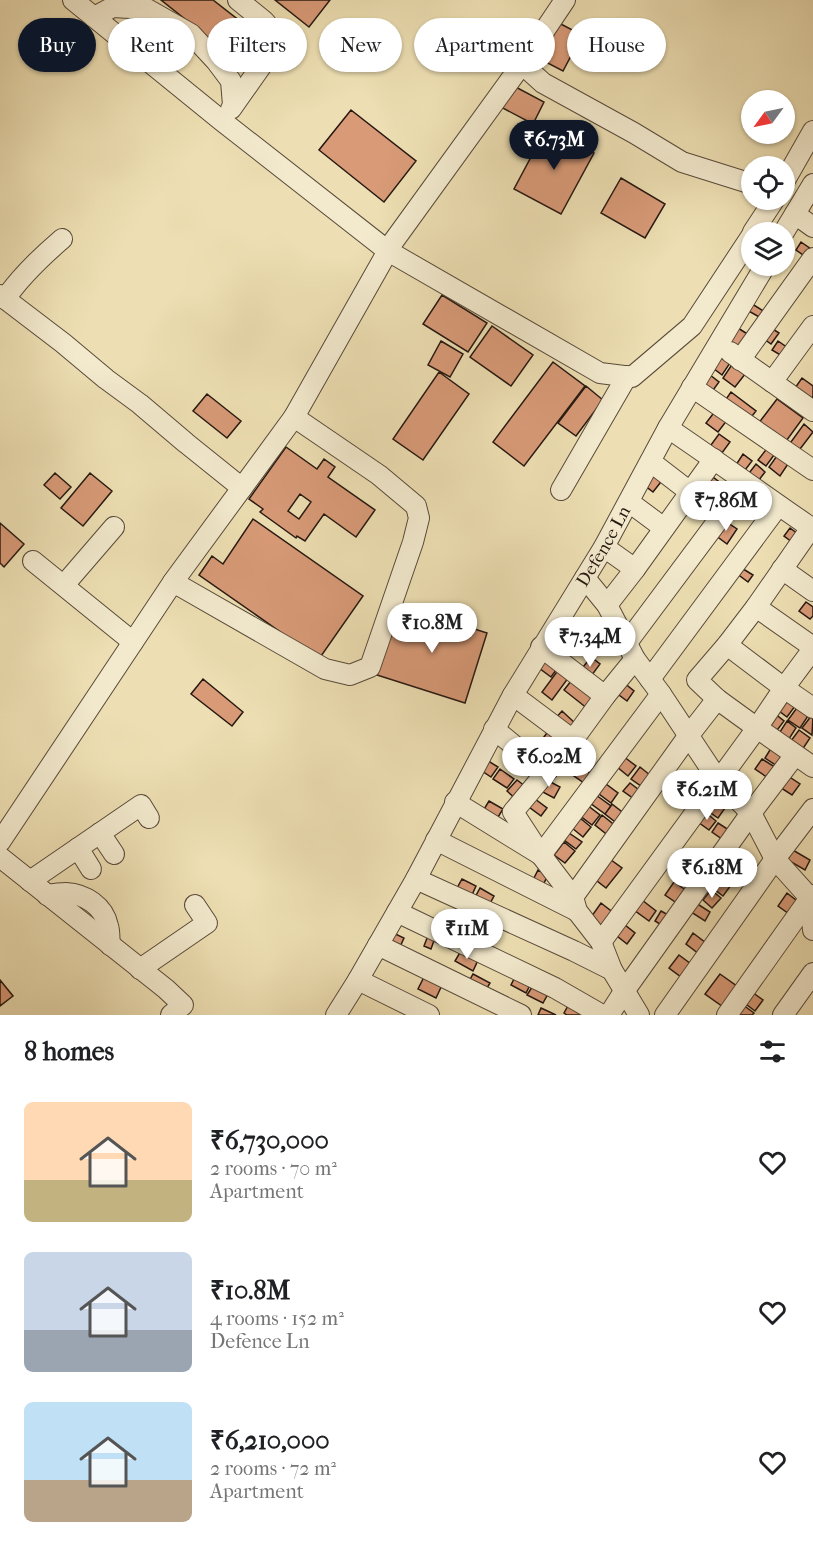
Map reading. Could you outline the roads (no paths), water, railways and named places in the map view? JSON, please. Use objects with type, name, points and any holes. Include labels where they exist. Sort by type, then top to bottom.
[{"type":"street","points":[[73,0],[228,113],[388,251],[600,373],[632,377],[692,326],[741,251]]},
{"type":"street","points":[[94,16],[107,0]]},
{"type":"street","points":[[228,113],[276,45],[275,34],[264,21],[238,0]]},
{"type":"street","points":[[554,18],[566,0]]},
{"type":"street","points":[[94,16],[113,7],[147,9],[191,34],[231,81],[228,113]]},
{"type":"street","points":[[0,842],[172,582],[294,417],[388,251],[516,72]]},
{"type":"street","points":[[531,72],[543,83],[682,162],[741,180]]},
{"type":"street","points":[[795,163],[813,131]]},
{"type":"street","points":[[790,222],[813,184]]},
{"type":"street","points":[[795,214],[813,227]]},
{"type":"street","points":[[62,239],[3,297],[140,404],[242,488]]},
{"type":"street","points":[[740,360],[813,258]]},
{"type":"street","name":"Defence Ln","points":[[336,1015],[416,879],[513,695],[604,547],[668,428],[759,276]]},
{"type":"street","points":[[772,382],[813,326]]},
{"type":"street","points":[[718,344],[812,409]]},
{"type":"street","points":[[561,490],[627,376]]},
{"type":"street","points":[[692,387],[813,471]]},
{"type":"street","points":[[172,582],[325,669],[350,675],[370,667],[413,542],[419,518],[416,506],[379,475],[294,417]]},
{"type":"street","points":[[668,428],[812,528],[756,607],[697,680],[717,699],[813,767]]},
{"type":"street","points":[[607,605],[714,459]]},
{"type":"street","points":[[651,462],[690,492]]},
{"type":"street","points":[[639,1015],[612,970],[601,942],[513,812],[573,740],[605,696],[631,651],[746,483]]},
{"type":"street","points":[[629,502],[664,528]]},
{"type":"street","points":[[541,855],[778,506]]},
{"type":"street","points":[[64,585],[114,527]]},
{"type":"street","points":[[604,547],[635,568]]},
{"type":"street","points":[[33,561],[133,642]]},
{"type":"street","points":[[782,569],[813,591]]},
{"type":"street","points":[[585,578],[607,605],[631,651],[718,780],[751,813],[775,859],[812,896],[813,930]]},
{"type":"street","points":[[601,942],[813,648],[756,607]]},
{"type":"street","points":[[727,645],[813,708]]},
{"type":"street","points":[[541,647],[605,696]]},
{"type":"street","points":[[513,695],[573,740]]},
{"type":"street","points":[[575,904],[689,735],[717,699]]},
{"type":"street","points":[[494,729],[546,772]]},
{"type":"street","points":[[609,1015],[795,754]]},
{"type":"street","points":[[455,802],[541,855]]},
{"type":"street","points":[[30,881],[141,805],[149,818]]},
{"type":"street","points":[[665,1015],[813,809]]},
{"type":"street","points":[[100,833],[114,854]]},
{"type":"street","points":[[436,840],[575,904]]},
{"type":"street","points":[[78,848],[91,869]]},
{"type":"street","points":[[0,857],[183,1005],[171,1015]]},
{"type":"street","points":[[416,879],[612,970]]},
{"type":"street","points":[[727,1015],[812,896]]},
{"type":"street","points":[[140,969],[173,937],[207,923],[195,905]]},
{"type":"street","points":[[397,912],[555,988],[602,1015]]},
{"type":"street","points":[[378,945],[521,1015]]},
{"type":"street","points":[[783,1015],[813,973]]},
{"type":"street","points":[[358,980],[429,1015]]}]
